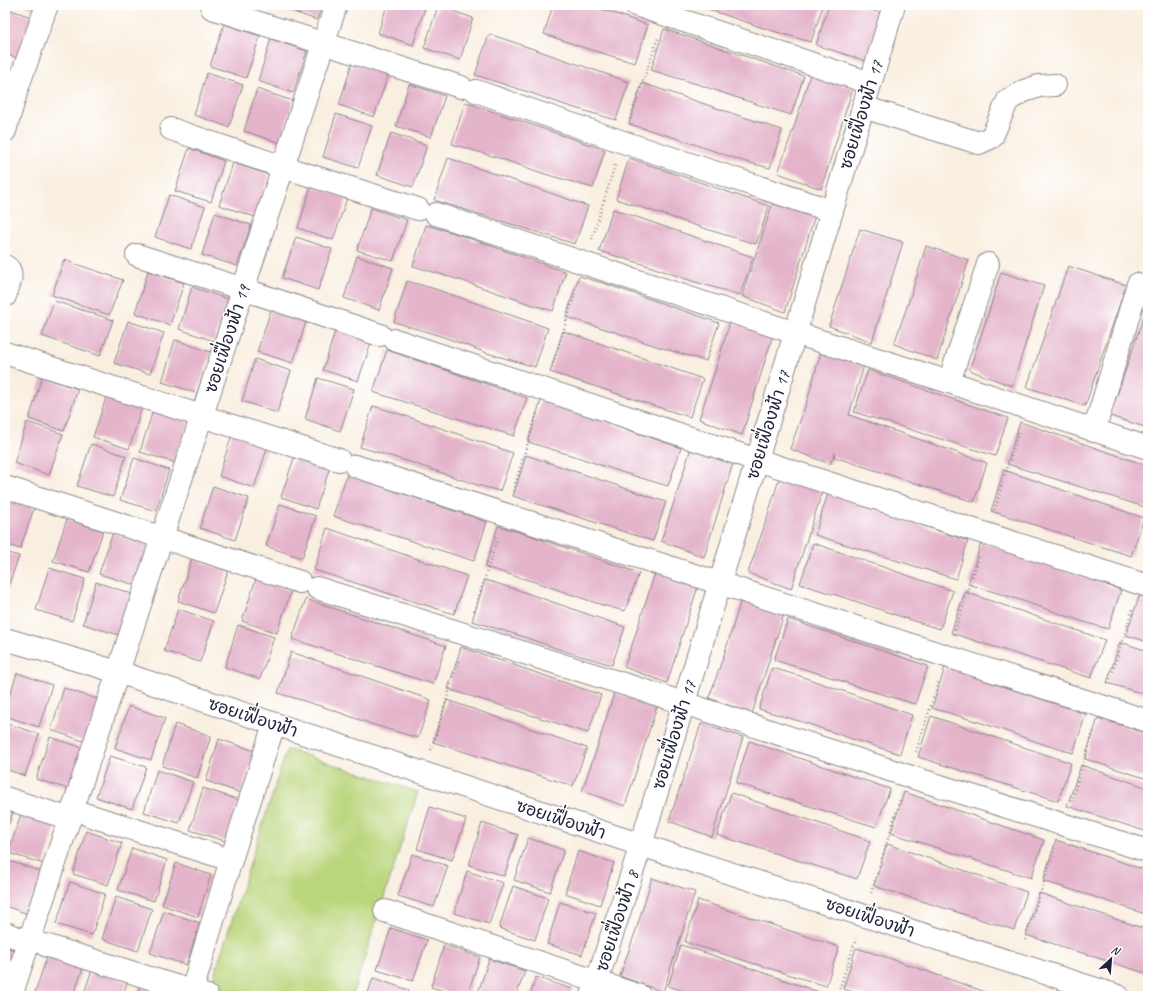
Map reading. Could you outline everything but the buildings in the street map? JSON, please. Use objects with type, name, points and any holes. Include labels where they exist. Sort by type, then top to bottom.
[{"type":"street","points":[[5,131],[12,84],[47,5]]},
{"type":"street","name":"ซอยเฟื่องฟ้า 19","points":[[11,996],[37,943],[79,817],[118,672],[336,5]]},
{"type":"street","points":[[636,5],[870,83]]},
{"type":"street","name":"ซอยเฟื่องฟ้า 17","points":[[642,845],[894,5]]},
{"type":"street","points":[[212,8],[468,89],[832,211]]},
{"type":"street","points":[[863,108],[980,143],[992,137],[1008,100],[1024,91],[1039,86],[1055,85]]},
{"type":"street","points":[[171,129],[283,167],[427,212],[1148,448]]},
{"type":"street","points":[[137,255],[244,289],[757,460],[1144,585]]},
{"type":"street","points":[[949,382],[988,264]]},
{"type":"street","points":[[5,266],[9,268],[11,274],[5,296]]},
{"type":"street","points":[[1094,431],[1138,284]]},
{"type":"street","points":[[5,352],[1148,721]]},
{"type":"street","points":[[5,487],[308,585],[684,702],[908,776],[1148,851]]},
{"type":"street","name":"ซอยเฟื่องฟ้า","points":[[5,639],[118,672],[642,845],[1118,996]]},
{"type":"street","points":[[5,933],[200,994],[232,860],[274,724]]},
{"type":"street","points":[[5,798],[232,860]]},
{"type":"street","name":"ซอยเฟื่องฟ้า 8","points":[[594,989],[642,845]]},
{"type":"street","points":[[385,911],[594,989],[640,996]]},
{"type":"path","points":[[837,996],[1027,408]]},
{"type":"path","points":[[1007,996],[1101,706],[1144,585]]},
{"type":"green space","points":[[287,749],[418,792],[352,996],[247,996],[211,985]]}]
